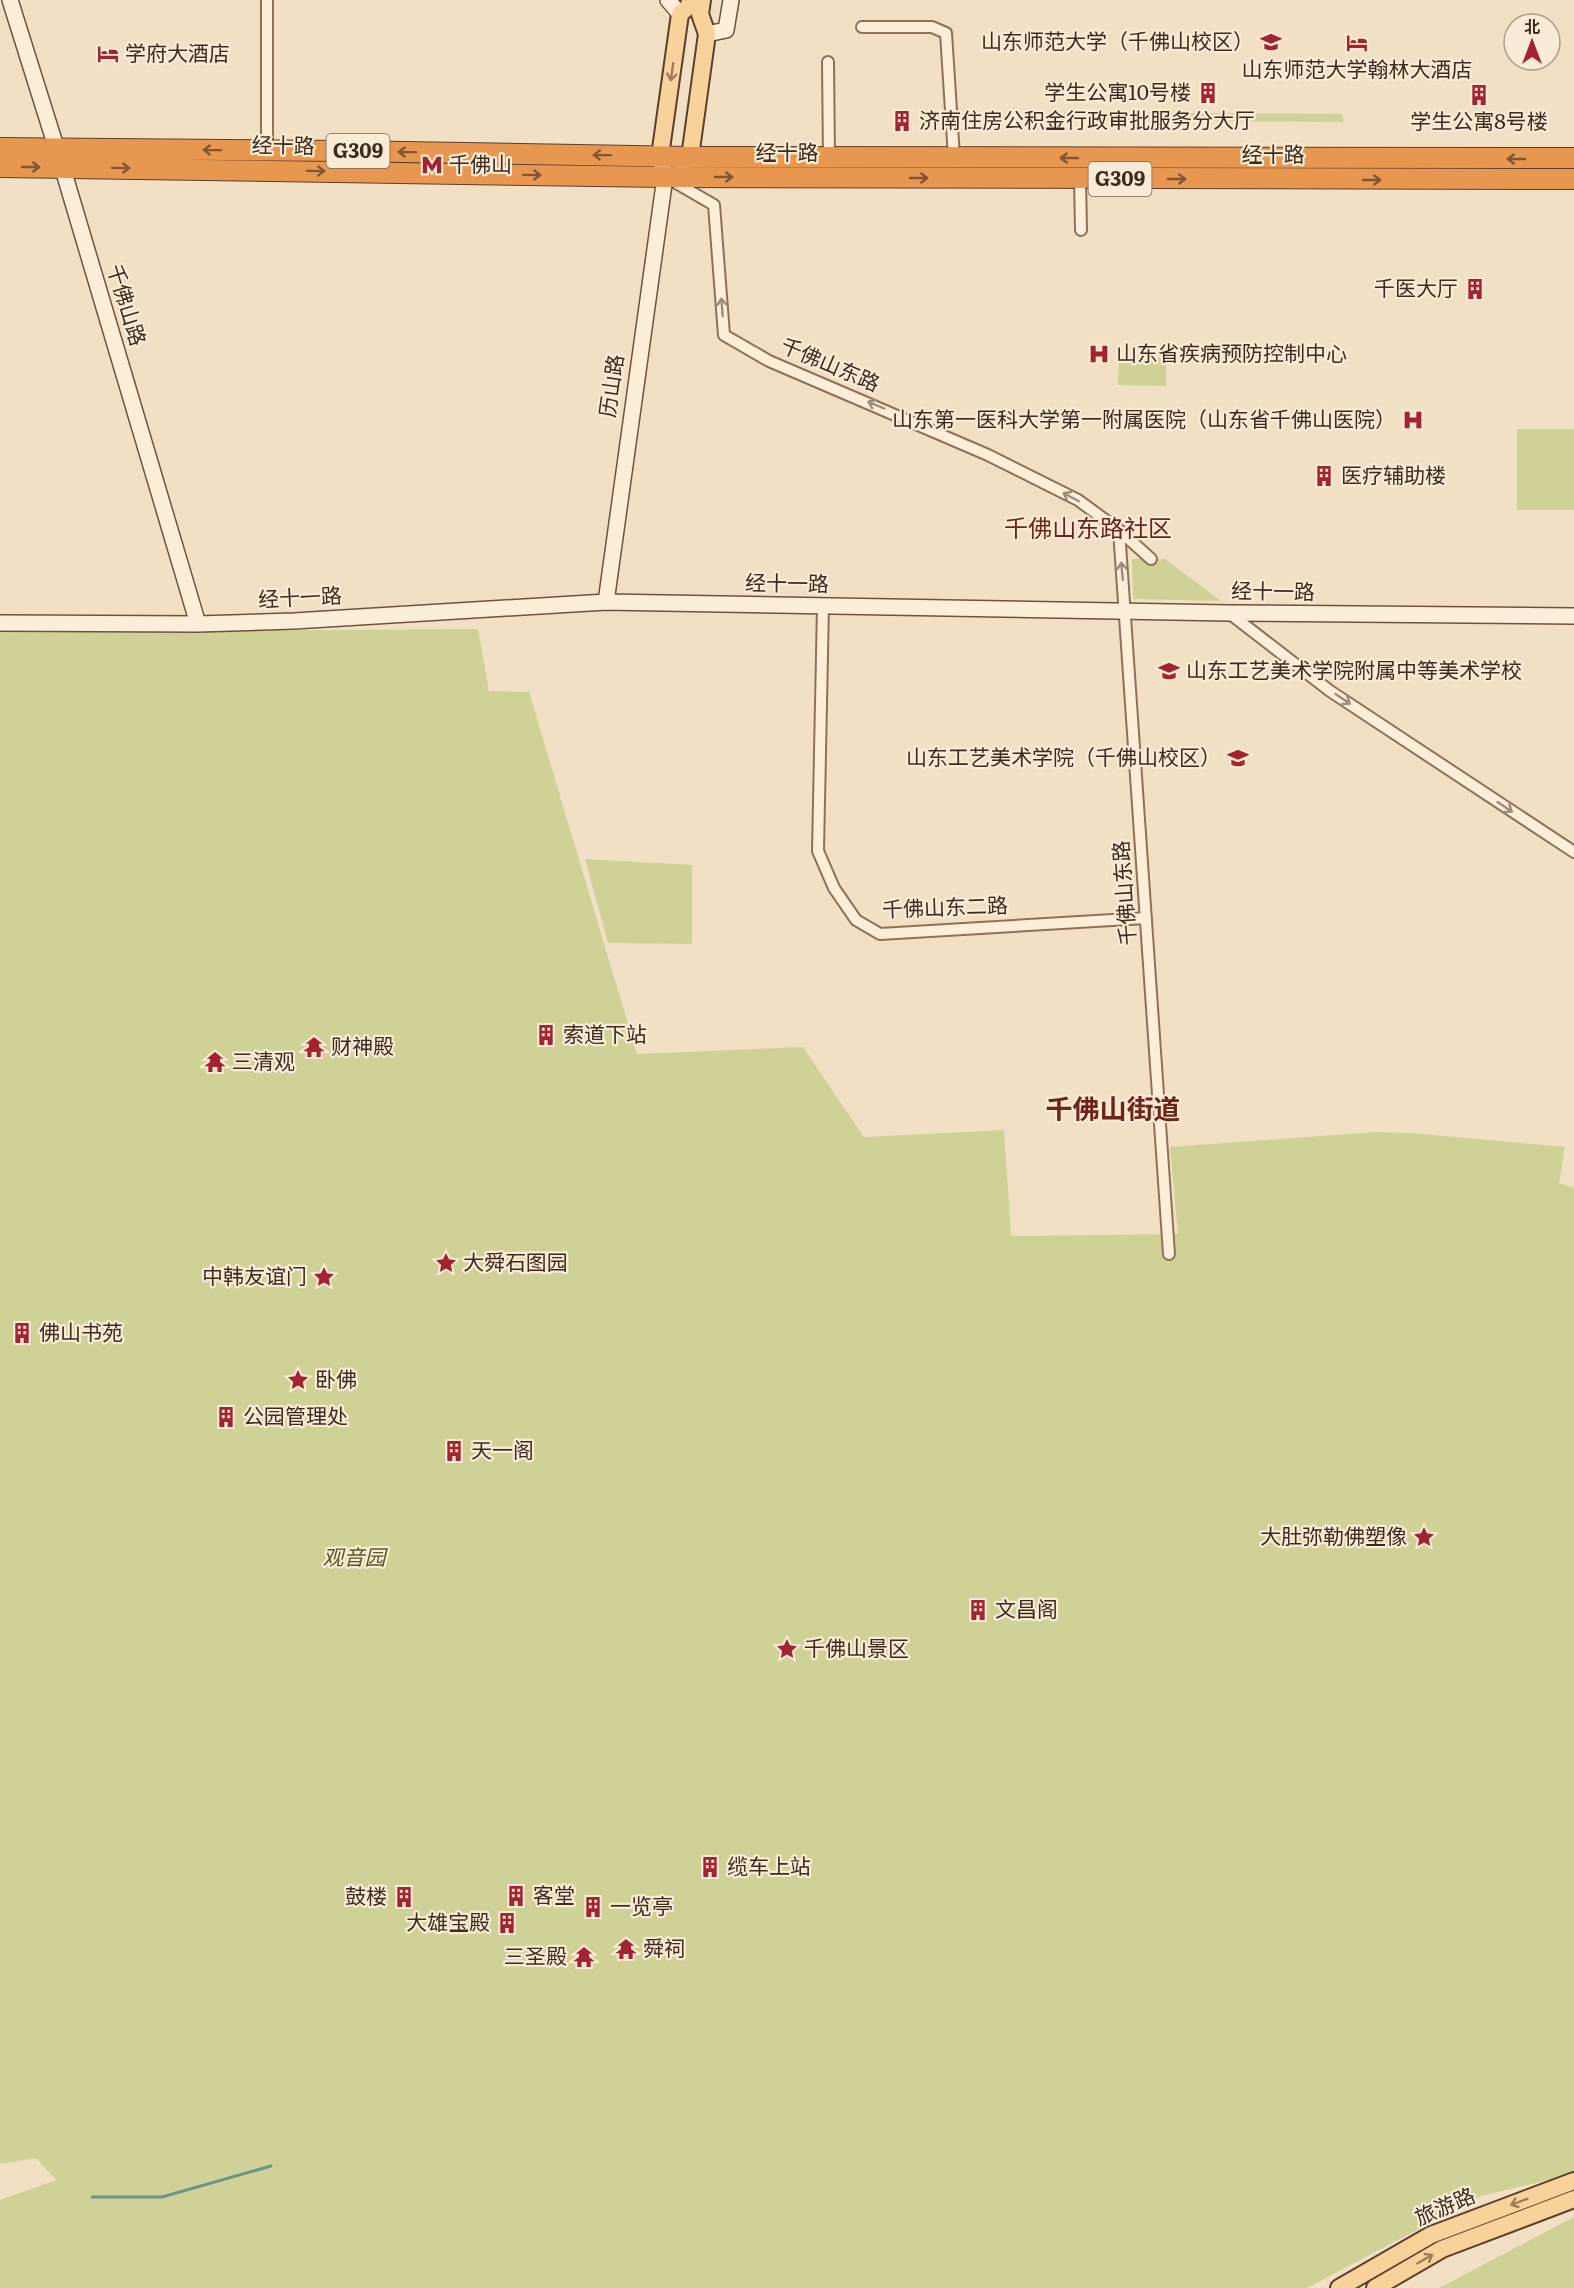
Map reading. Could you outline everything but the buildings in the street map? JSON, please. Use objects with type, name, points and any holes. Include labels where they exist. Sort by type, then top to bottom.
[{"type":"highway","name":"经十路","points":[[0,148],[59,157],[665,177],[1574,179]]},
{"type":"highway","name":"经十路","points":[[0,167],[59,157],[267,150],[690,158],[1574,158]]},
{"type":"main road","name":"历山路","points":[[665,177],[660,156],[680,14],[689,6],[690,0]]},
{"type":"main road","points":[[665,177],[690,158],[707,34],[699,14],[702,0]]},
{"type":"main road","name":"旅游路","points":[[1338,2288],[1431,2235],[1574,2181]]},
{"type":"main road","name":"旅游路","points":[[1375,2288],[1442,2249],[1574,2199]]},
{"type":"street","name":"千佛山路","points":[[10,0],[198,624]]},
{"type":"street","points":[[267,0],[267,150]]},
{"type":"street","points":[[668,0],[680,14]]},
{"type":"street","points":[[707,34],[726,30],[731,0]]},
{"type":"street","points":[[862,27],[932,27],[946,33],[954,158]]},
{"type":"street","points":[[828,62],[829,158]]},
{"type":"street","name":"千佛山东路","points":[[665,177],[714,204],[724,335],[769,361],[988,455],[1078,500],[1119,530],[1151,559]]},
{"type":"street","name":"历山路","points":[[606,602],[665,177]]},
{"type":"street","points":[[1080,178],[1081,230]]},
{"type":"street","name":"千佛山东路","points":[[1119,530],[1169,1254]]},
{"type":"street","name":"经十一路","points":[[0,623],[198,624],[311,620],[606,602],[1229,613],[1574,616]]},
{"type":"street","name":"千佛山东二路","points":[[823,606],[818,851],[834,888],[856,920],[880,934],[1146,918]]},
{"type":"street","points":[[1229,613],[1330,691],[1574,852]]},
{"type":"green space","points":[[1064,112],[1343,114],[1343,122],[1064,120]]},
{"type":"green space","points":[[1119,357],[1166,358],[1166,386],[1118,385]]},
{"type":"green space","points":[[1517,429],[1574,429],[1574,510],[1517,510]]},
{"type":"green space","points":[[1132,559],[1165,559],[1221,601],[1133,599]]},
{"type":"green space","name":"千佛山景区","points":[[478,629],[489,691],[529,692],[637,1054],[803,1047],[864,1137],[1004,1130],[1011,1236],[1178,1234],[1170,1147],[1377,1132],[1565,1147],[1559,1183],[1574,1188],[1574,2174],[1481,2196],[1307,2288],[0,2288],[0,2200],[56,2180],[36,2158],[0,2164],[0,632]]},
{"type":"green space","points":[[585,859],[692,865],[692,944],[608,943]]},
{"type":"green space","points":[[1574,2217],[1574,2288],[1439,2288]]},
{"type":"waterway","points":[[92,2197],[162,2197],[271,2166]]},
{"type":"place","name":"山东师范大学（千佛山校区）","points":[[1271,42]]},
{"type":"place","name":"山东师范大学翰林大酒店","points":[[1357,43]]},
{"type":"place","name":"学府大酒店","points":[[108,54]]},
{"type":"place","name":"学生公寓10号楼","points":[[1208,93]]},
{"type":"place","name":"学生公寓8号楼","points":[[1479,95]]},
{"type":"place","name":"济南住房公积金行政审批服务分大厅","points":[[902,121]]},
{"type":"place","name":"千佛山","points":[[432,165]]},
{"type":"place","name":"千医大厅","points":[[1475,289]]},
{"type":"place","name":"山东省疾病预防控制中心","points":[[1099,354]]},
{"type":"place","name":"山东第一医科大学第一附属医院（山东省千佛山医院）","points":[[1413,420]]},
{"type":"place","name":"医疗辅助楼","points":[[1324,476]]},
{"type":"place","name":"山东工艺美术学院附属中等美术学校","points":[[1169,671]]},
{"type":"place","name":"山东工艺美术学院（千佛山校区）","points":[[1238,758]]},
{"type":"place","name":"索道下站","points":[[546,1035]]},
{"type":"place","name":"财神殿","points":[[314,1047]]},
{"type":"place","name":"三清观","points":[[215,1062]]},
{"type":"place","name":"大舜石图园","points":[[446,1263]]},
{"type":"place","name":"中韩友谊门","points":[[324,1277]]},
{"type":"place","name":"佛山书苑","points":[[22,1333]]},
{"type":"place","name":"卧佛","points":[[298,1380]]},
{"type":"place","name":"公园管理处","points":[[226,1417]]},
{"type":"place","name":"天一阁","points":[[454,1451]]},
{"type":"place","name":"大肚弥勒佛塑像","points":[[1424,1537]]},
{"type":"place","name":"文昌阁","points":[[978,1610]]},
{"type":"place","name":"千佛山景区","points":[[787,1649]]},
{"type":"place","name":"缆车上站","points":[[710,1867]]},
{"type":"place","name":"客堂","points":[[516,1896]]},
{"type":"place","name":"鼓楼","points":[[404,1897]]},
{"type":"place","name":"一览亭","points":[[593,1907]]},
{"type":"place","name":"大雄宝殿","points":[[507,1923]]},
{"type":"place","name":"舜祠","points":[[626,1949]]},
{"type":"place","name":"三圣殿","points":[[584,1957]]},
{"type":"district","name":"千佛山东路社区","points":[[1088,529]]},
{"type":"district","name":"千佛山街道","points":[[1113,1110]]},
{"type":"park label","name":"观音园","points":[[354,1558]]}]
